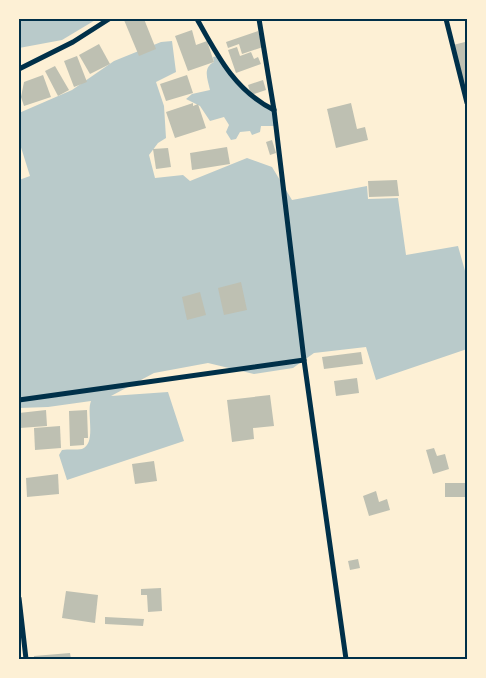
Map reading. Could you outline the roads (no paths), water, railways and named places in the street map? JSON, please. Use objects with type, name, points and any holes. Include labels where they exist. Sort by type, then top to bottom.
[{"type":"street","points":[[19,70],[73,42],[109,19]]},
{"type":"street","points":[[197,19],[234,79],[255,101],[274,110]]},
{"type":"street","points":[[259,19],[274,110],[304,360],[346,659]]},
{"type":"street","points":[[446,19],[467,103]]},
{"type":"street","points":[[19,400],[304,360]]},
{"type":"street","points":[[19,598],[26,659]]}]
